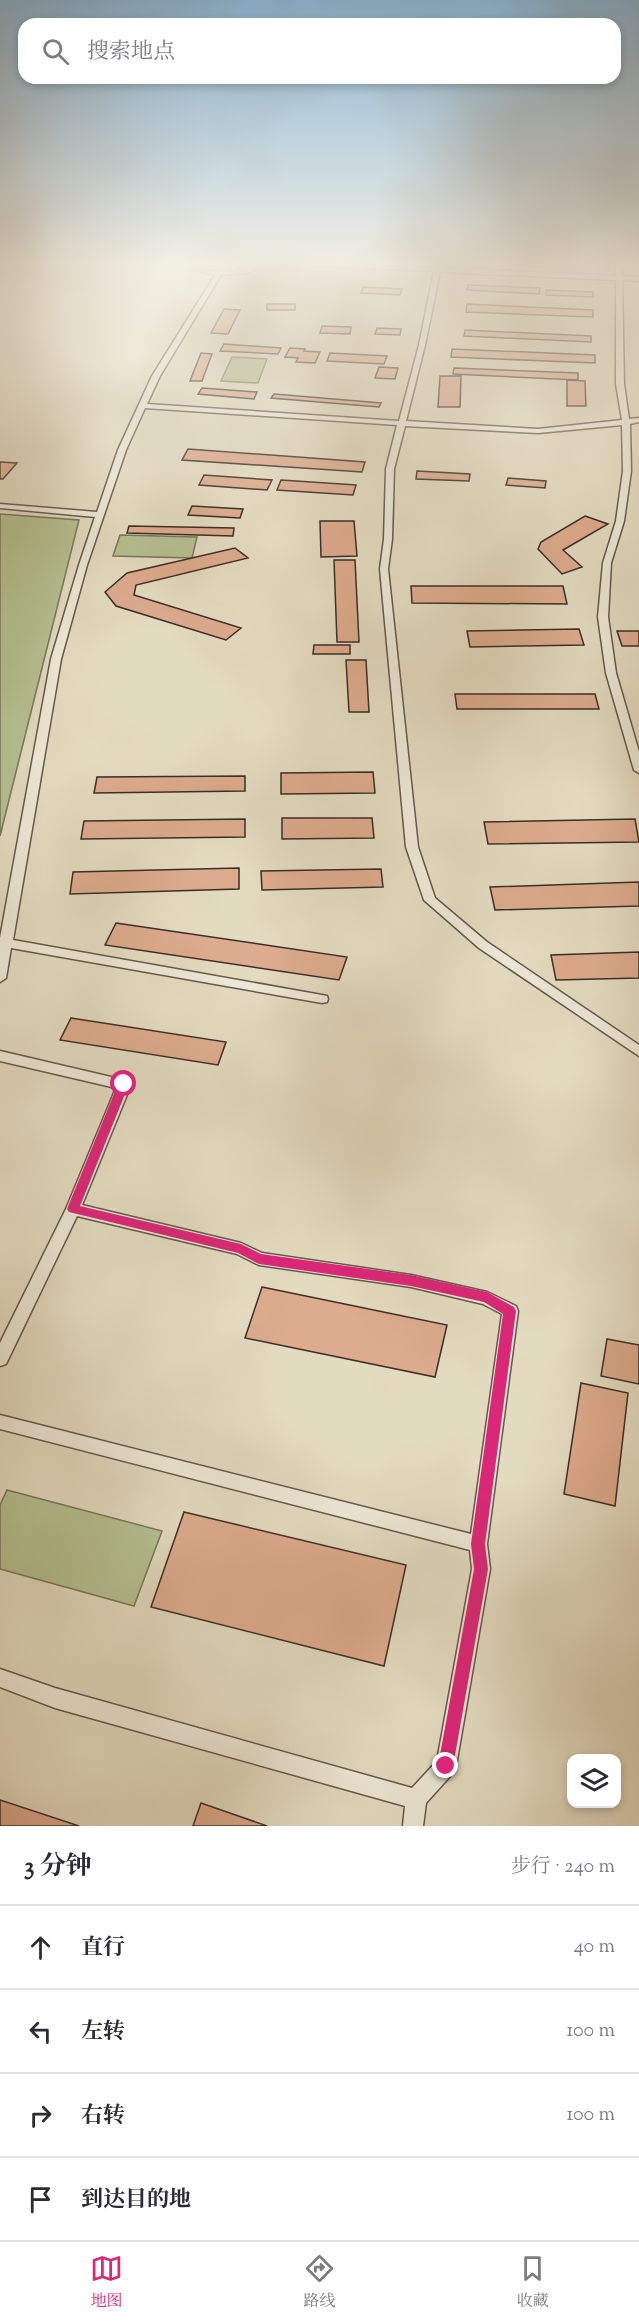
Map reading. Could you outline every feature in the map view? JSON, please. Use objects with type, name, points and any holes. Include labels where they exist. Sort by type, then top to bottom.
[{"type":"lane","points":[[0,978],[4,943],[56,659],[122,450],[156,376],[173,348]]},
{"type":"lane","points":[[421,348],[400,422],[390,469],[388,539],[384,569],[412,847],[430,900],[483,945],[639,1051]]},
{"type":"lane","points":[[620,348],[620,384],[626,422],[627,471],[620,521],[607,563],[603,616],[611,673],[639,770]]},
{"type":"lane","points":[[142,406],[538,430],[639,420]]},
{"type":"lane","points":[[0,506],[100,515]]},
{"type":"lane","points":[[4,943],[322,999]]},
{"type":"lane","points":[[0,1056],[124,1084],[73,1209],[0,1359]]},
{"type":"lane","points":[[73,1209],[241,1249],[259,1259],[411,1281],[477,1295],[510,1311],[478,1544],[481,1569],[446,1766],[416,1799],[413,1826]]},
{"type":"lane","points":[[0,1422],[478,1544]]},
{"type":"lane","points":[[0,1678],[55,1698],[416,1799]]},
{"type":"green space","points":[[232,357],[267,359],[258,383],[221,381]]},
{"type":"green space","points":[[0,514],[79,520],[0,836]]},
{"type":"green space","points":[[120,535],[197,537],[192,558],[113,556]]},
{"type":"green space","points":[[7,1490],[162,1531],[134,1606],[0,1569],[0,1505]]},
{"type":"building","points":[[222,348],[281,348],[278,354],[220,351]]},
{"type":"building","points":[[290,348],[320,352],[315,363],[296,362],[298,358],[285,357]]},
{"type":"building","points":[[452,349],[595,355],[595,363],[451,357]]},
{"type":"building","points":[[201,353],[212,354],[202,381],[190,381]]},
{"type":"building","points":[[330,353],[387,356],[384,364],[327,361]]},
{"type":"building","points":[[379,367],[398,368],[395,379],[375,378]]},
{"type":"building","points":[[454,368],[578,373],[578,380],[453,374]]},
{"type":"building","points":[[440,376],[461,376],[460,407],[438,407]]},
{"type":"building","points":[[567,380],[585,381],[586,406],[567,406]]},
{"type":"building","points":[[202,388],[257,392],[254,399],[198,394]]},
{"type":"building","points":[[274,394],[381,403],[379,407],[271,398]]},
{"type":"building","points":[[188,449],[365,462],[362,472],[182,460]]},
{"type":"building","points":[[0,462],[17,463],[3,479],[0,479]]},
{"type":"building","points":[[417,471],[470,474],[469,481],[416,479]]},
{"type":"building","points":[[204,475],[272,480],[267,490],[199,485]]},
{"type":"building","points":[[508,478],[546,481],[545,488],[506,485]]},
{"type":"building","points":[[281,480],[356,485],[353,495],[277,490]]},
{"type":"building","points":[[192,506],[243,509],[240,518],[188,515]]},
{"type":"building","points":[[585,516],[608,524],[563,550],[582,567],[562,574],[538,549],[541,542]]},
{"type":"building","points":[[320,521],[354,521],[357,556],[321,557]]},
{"type":"building","points":[[129,526],[234,528],[233,536],[127,533]]},
{"type":"building","points":[[235,548],[248,558],[136,585],[134,595],[241,628],[226,640],[116,606],[105,592],[127,573]]},
{"type":"building","points":[[334,560],[355,560],[359,642],[337,642]]},
{"type":"building","points":[[411,586],[563,586],[567,604],[412,603]]},
{"type":"building","points":[[579,629],[584,645],[470,647],[467,631]]},
{"type":"building","points":[[617,631],[639,631],[639,646],[622,646]]},
{"type":"building","points":[[314,645],[350,645],[350,654],[313,654]]},
{"type":"building","points":[[346,660],[366,660],[369,712],[349,712]]},
{"type":"building","points":[[455,694],[595,694],[599,709],[457,709]]},
{"type":"building","points":[[373,772],[375,793],[281,794],[281,773]]},
{"type":"building","points":[[245,776],[245,791],[94,793],[97,777]]},
{"type":"building","points":[[282,818],[372,818],[374,838],[282,839]]},
{"type":"building","points":[[245,819],[245,837],[81,839],[84,821]]},
{"type":"building","points":[[635,819],[639,842],[488,844],[484,822]]},
{"type":"building","points":[[239,868],[239,889],[70,894],[73,872]]},
{"type":"building","points":[[381,869],[383,887],[262,890],[261,871]]},
{"type":"building","points":[[639,882],[639,906],[495,910],[490,887]]},
{"type":"building","points":[[116,923],[347,957],[339,980],[105,945]]},
{"type":"building","points":[[639,952],[639,978],[556,980],[551,955]]},
{"type":"building","points":[[71,1018],[226,1042],[218,1065],[60,1040]]},
{"type":"building","points":[[262,1287],[447,1325],[435,1377],[245,1338]]},
{"type":"building","points":[[607,1339],[639,1345],[639,1384],[601,1376]]},
{"type":"building","points":[[581,1383],[628,1393],[615,1506],[564,1494]]},
{"type":"building","points":[[184,1512],[406,1565],[384,1666],[151,1607]]},
{"type":"building","points":[[0,1800],[79,1826],[0,1826]]},
{"type":"building","points":[[201,1803],[267,1826],[193,1826]]},
{"type":"route","points":[[124,1084],[73,1209],[241,1249],[259,1259],[411,1281],[487,1298],[510,1311],[478,1544],[481,1569],[446,1766]]}]
